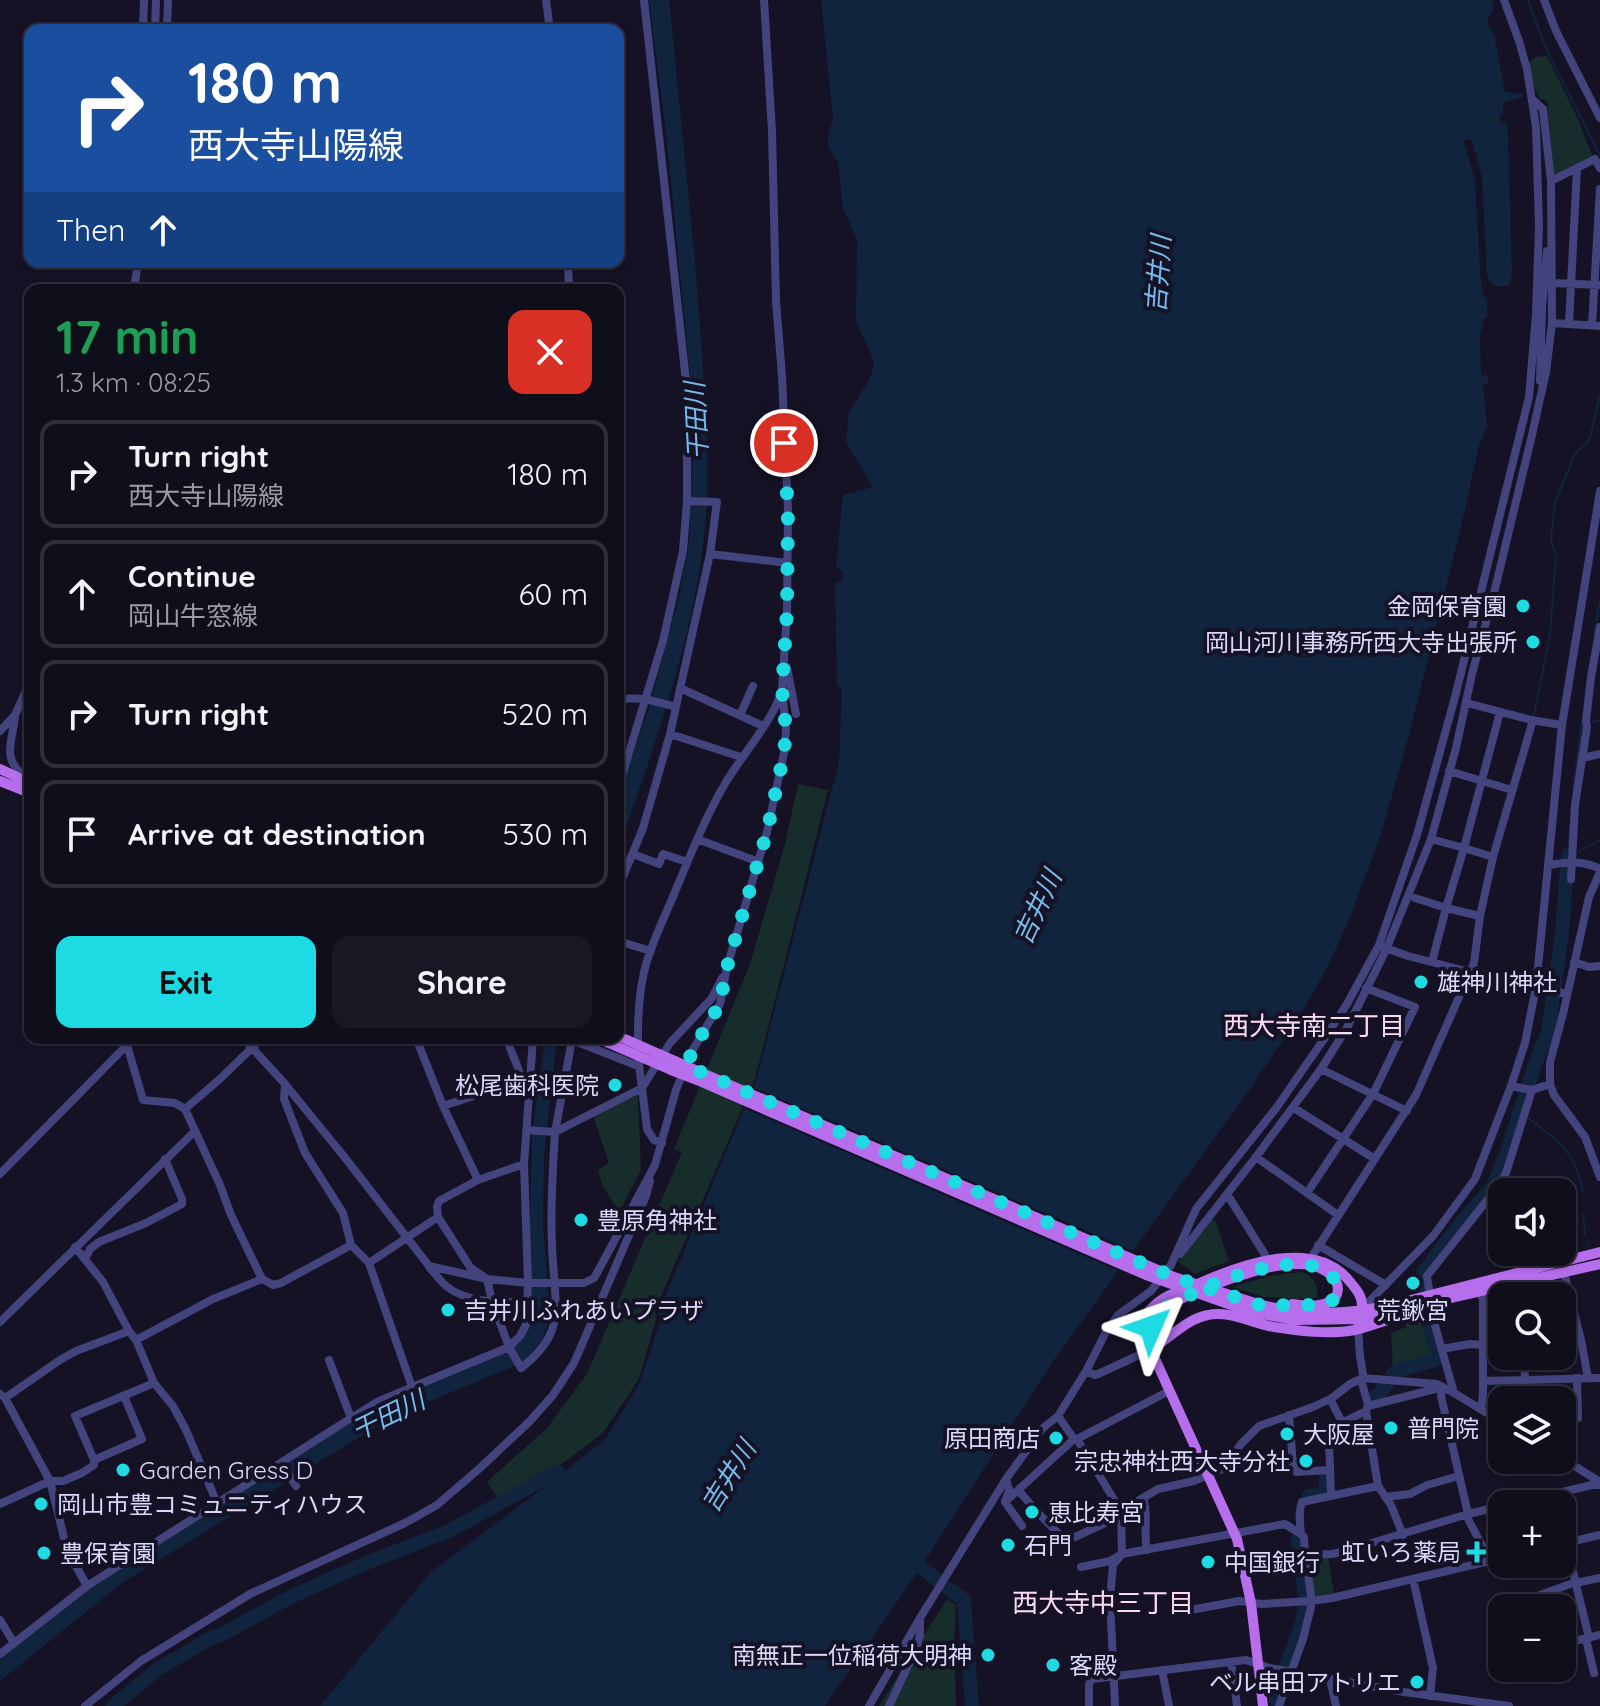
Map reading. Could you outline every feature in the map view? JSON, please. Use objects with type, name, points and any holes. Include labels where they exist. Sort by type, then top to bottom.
[{"type":"main road","points":[[0,769],[24,779]]},
{"type":"main road","points":[[0,781],[24,791]]},
{"type":"main road","points":[[624,1039],[673,1065]]},
{"type":"main road","points":[[614,1044],[673,1065],[1174,1277],[1295,1320],[1359,1320],[1488,1289]]},
{"type":"main road","points":[[1504,1282],[1600,1252]]},
{"type":"main road","points":[[1263,1706],[1251,1603],[1235,1533],[1150,1350],[1142,1341],[1145,1316],[1161,1300],[1212,1278],[1267,1261],[1311,1258],[1331,1265],[1346,1276],[1362,1304],[1359,1320]]},
{"type":"main road","points":[[1150,1350],[1152,1322],[1158,1314],[1209,1286],[1269,1268],[1296,1264],[1327,1271],[1335,1280],[1338,1289],[1329,1303],[1270,1307]]},
{"type":"main road","points":[[1504,1282],[1600,1264]]},
{"type":"main road","points":[[1150,1350],[1204,1315],[1224,1314],[1273,1327],[1320,1332],[1488,1287]]},
{"type":"main road","points":[[1253,1307],[1359,1320]]},
{"type":"street","points":[[143,24],[144,0]]},
{"type":"street","points":[[155,24],[156,0]]},
{"type":"street","points":[[167,24],[168,0]]},
{"type":"street","points":[[546,0],[549,24]]},
{"type":"street","points":[[624,771],[648,699],[677,584],[688,501],[687,390],[644,0]]},
{"type":"street","points":[[85,1706],[141,1661],[250,1594],[407,1522],[437,1505],[480,1468],[530,1421],[553,1395],[574,1363],[646,1196],[676,1090],[692,1051],[720,1004],[727,967],[759,862],[784,753],[786,730],[782,690],[788,511],[764,0]]},
{"type":"street","points":[[1504,0],[1519,41],[1536,127],[1541,395]]},
{"type":"street","points":[[1544,0],[1556,31],[1600,118]]},
{"type":"street","points":[[869,1706],[1006,1479],[1043,1428],[1058,1416],[1107,1330],[1118,1315],[1151,1291],[1321,1069],[1348,1026],[1431,839],[1541,395],[1552,323],[1551,181],[1543,109],[1533,100]]},
{"type":"street","points":[[1551,181],[1595,159],[1600,168]]},
{"type":"street","points":[[1569,324],[1577,168]]},
{"type":"street","points":[[1552,323],[1596,326],[1600,189]]},
{"type":"street","points":[[1171,1265],[1196,1209],[1317,1051],[1382,947],[1384,928],[1417,835],[1459,682],[1529,397],[1552,223]]},
{"type":"street","points":[[1552,283],[1597,285]]},
{"type":"street","points":[[1403,1535],[1391,1505],[1378,1486],[1362,1383],[1359,1320],[1386,1285],[1433,1236],[1469,1188],[1480,1169],[1525,1043],[1536,987],[1562,725],[1600,491]]},
{"type":"street","points":[[624,875],[643,828],[670,734],[710,554],[717,502],[688,501]]},
{"type":"street","points":[[710,554],[787,563]]},
{"type":"street","points":[[1571,879],[1567,863],[1600,627]]},
{"type":"street","points":[[785,659],[796,714]]},
{"type":"street","points":[[740,715],[753,686]]},
{"type":"street","points":[[680,688],[763,726]]},
{"type":"street","points":[[662,1143],[654,1140],[647,1129],[638,1066],[646,964],[713,805],[741,757],[776,708],[782,690]]},
{"type":"street","points":[[24,695],[15,715],[9,744],[12,767],[24,777]]},
{"type":"street","points":[[624,699],[635,697],[674,706]]},
{"type":"street","points":[[1467,703],[1562,725]]},
{"type":"street","points":[[1432,962],[1500,712]]},
{"type":"street","points":[[0,731],[15,715]]},
{"type":"street","points":[[1311,1258],[1407,1111],[1438,1050],[1474,963],[1493,857],[1533,720]]},
{"type":"street","points":[[670,734],[741,757]]},
{"type":"street","points":[[1582,758],[1600,754]]},
{"type":"street","points":[[1449,771],[1512,790]]},
{"type":"street","points":[[697,839],[759,862]]},
{"type":"street","points":[[1431,839],[1493,857]]},
{"type":"street","points":[[633,854],[659,864],[663,854],[687,862]]},
{"type":"street","points":[[1548,865],[1590,864],[1600,871],[1589,897],[1550,1062],[1550,1084],[1554,1095],[1585,1137],[1600,1177]]},
{"type":"street","points":[[1415,898],[1480,916]]},
{"type":"street","points":[[624,943],[651,951]]},
{"type":"street","points":[[1382,947],[1470,972],[1564,993]]},
{"type":"street","points":[[1574,962],[1589,967],[1600,966]]},
{"type":"street","points":[[528,1130],[553,1132],[642,1088],[670,1043],[712,998],[727,967]]},
{"type":"street","points":[[1307,1193],[1373,1094],[1415,1007],[1366,988]]},
{"type":"street","points":[[0,1174],[128,1044]]},
{"type":"street","points":[[133,1044],[143,1100],[175,1103],[185,1109],[262,1279],[273,1285],[281,1283],[351,1245]]},
{"type":"street","points":[[248,1044],[285,1084],[448,1288],[479,1300],[527,1302]]},
{"type":"street","points":[[185,1109],[256,1044]]},
{"type":"street","points":[[418,1044],[478,1180]]},
{"type":"street","points":[[508,1044],[529,1095]]},
{"type":"street","points":[[0,1654],[87,1586],[379,1401],[510,1348],[526,1325],[530,1283],[524,1164],[533,1044]]},
{"type":"street","points":[[524,1164],[478,1180],[439,1201],[437,1207],[438,1217],[470,1267],[487,1279],[492,1301],[521,1368],[548,1339],[553,1328],[555,1315],[550,1283],[553,1132],[571,1044]]},
{"type":"street","points":[[582,1044],[638,1066]]},
{"type":"street","points":[[1321,1069],[1407,1111]]},
{"type":"street","points":[[443,1106],[522,1080]]},
{"type":"street","points":[[285,1084],[284,1099],[305,1153],[343,1213],[351,1245],[369,1263],[412,1387]]},
{"type":"street","points":[[1511,1086],[1528,1090],[1550,1084]]},
{"type":"street","points":[[1454,1393],[1430,1303],[1427,1276],[1506,1173],[1528,1090]]},
{"type":"street","points":[[1294,1108],[1375,1159]]},
{"type":"street","points":[[0,1322],[195,1131]]},
{"type":"street","points":[[1256,1157],[1338,1215]]},
{"type":"street","points":[[85,1259],[90,1249],[99,1242],[182,1204],[165,1159]]},
{"type":"street","points":[[429,1266],[487,1279],[584,1283],[594,1278],[655,1165]]},
{"type":"street","points":[[1227,1194],[1267,1261]]},
{"type":"street","points":[[369,1263],[438,1217]]},
{"type":"street","points":[[1318,1245],[1386,1285]]},
{"type":"street","points":[[75,1247],[103,1282],[136,1340],[154,1383],[173,1406],[217,1503]]},
{"type":"street","points":[[1564,1273],[1566,1282]]},
{"type":"street","points":[[136,1340],[213,1299],[262,1279]]},
{"type":"street","points":[[1480,1293],[1483,1299],[1481,1409]]},
{"type":"street","points":[[1483,1313],[1488,1313]]},
{"type":"street","points":[[1576,1319],[1588,1378]]},
{"type":"street","points":[[87,1586],[67,1550],[50,1481],[3,1396],[76,1351],[129,1331]]},
{"type":"street","points":[[1442,1349],[1483,1345]]},
{"type":"street","points":[[1086,1371],[1095,1375],[1150,1350]]},
{"type":"street","points":[[329,1360],[351,1418]]},
{"type":"street","points":[[1525,1370],[1525,1379]]},
{"type":"street","points":[[1018,1490],[1065,1541],[1114,1519],[1121,1511],[1167,1486],[1194,1481],[1222,1469],[1259,1426],[1330,1399],[1363,1378],[1429,1382],[1488,1413]]},
{"type":"street","points":[[1577,1378],[1578,1418]]},
{"type":"street","points":[[1483,1381],[1600,1378]]},
{"type":"street","points":[[0,1504],[50,1481],[63,1481],[94,1465],[75,1416],[154,1383]]},
{"type":"street","points":[[1331,1495],[1331,1428],[1367,1408],[1443,1387]]},
{"type":"street","points":[[1443,1387],[1441,1396],[1467,1517],[1488,1557]]},
{"type":"street","points":[[1005,1502],[1076,1439],[1169,1391]]},
{"type":"street","points":[[94,1460],[142,1439],[124,1396]]},
{"type":"street","points":[[1330,1399],[1342,1422]]},
{"type":"street","points":[[1289,1415],[1296,1472],[1330,1470]]},
{"type":"street","points":[[1058,1416],[1121,1511],[1122,1554],[1113,1565],[1110,1598],[1115,1706]]},
{"type":"street","points":[[282,1464],[295,1485]]},
{"type":"street","points":[[1576,1468],[1600,1484]]},
{"type":"street","points":[[1385,1497],[1405,1495],[1459,1476]]},
{"type":"street","points":[[1005,1502],[1009,1490],[1006,1479]]},
{"type":"street","points":[[1571,1490],[1600,1484]]},
{"type":"street","points":[[1301,1534],[1299,1517],[1302,1502],[1378,1486]]},
{"type":"street","points":[[1143,1498],[1147,1550]]},
{"type":"street","points":[[1005,1502],[1022,1526]]},
{"type":"street","points":[[1305,1555],[1345,1551],[1488,1509]]},
{"type":"street","points":[[1081,1567],[1110,1561],[1122,1554],[1285,1524],[1301,1534],[1304,1537],[1311,1601],[1306,1629],[1279,1706]]},
{"type":"street","points":[[1576,1540],[1600,1535]]},
{"type":"street","points":[[1180,1612],[1239,1601],[1311,1601],[1488,1561]]},
{"type":"street","points":[[1574,1578],[1594,1673]]},
{"type":"street","points":[[1545,1594],[1600,1578]]},
{"type":"street","points":[[1413,1579],[1433,1668],[1430,1696]]},
{"type":"street","points":[[889,1706],[916,1649],[920,1618]]},
{"type":"street","points":[[0,1620],[14,1643]]},
{"type":"street","points":[[1576,1641],[1600,1635]]},
{"type":"street","points":[[1089,1706],[1089,1684],[1092,1679],[1246,1660],[1330,1679],[1509,1706]]},
{"type":"street","points":[[1231,1662],[1237,1706]]},
{"type":"street","points":[[1162,1670],[1169,1706]]},
{"type":"street","points":[[1330,1679],[1336,1706]]},
{"type":"green space","points":[[1547,56],[1593,157],[1554,177],[1547,100],[1540,99],[1534,87],[1529,63],[1535,57]]},
{"type":"green space","points":[[798,784],[828,790],[755,1079],[655,1310],[656,1319],[639,1379],[603,1433],[559,1466],[497,1497],[487,1482],[547,1428],[587,1374],[682,1152],[674,1149],[750,964],[785,844]]},
{"type":"green space","points":[[638,1095],[641,1170],[619,1212],[602,1184],[598,1170],[609,1163],[593,1116]]},
{"type":"green space","points":[[1211,1218],[1216,1222],[1229,1261],[1195,1274],[1178,1262]]},
{"type":"green space","points":[[1300,1272],[1314,1280],[1317,1297],[1264,1297],[1232,1287],[1270,1276]]},
{"type":"green space","points":[[1423,1318],[1434,1354],[1393,1369],[1391,1333],[1406,1327],[1405,1323]]},
{"type":"green space","points":[[1328,1556],[1334,1594],[1314,1597],[1308,1557]]},
{"type":"green space","points":[[947,1599],[956,1605],[956,1706],[879,1706]]},
{"type":"water","name":"干田川","points":[[649,0],[669,0],[699,313],[707,492],[698,577],[681,657],[624,834],[624,781],[650,705],[679,597],[689,543],[693,452],[690,375],[666,132]]},
{"type":"water","name":"吉井川","points":[[821,0],[1492,0],[1494,7],[1488,25],[1494,35],[1505,92],[1523,94],[1523,97],[1502,103],[1504,113],[1500,116],[1500,122],[1507,125],[1508,136],[1512,275],[1509,286],[1494,286],[1487,276],[1482,177],[1472,140],[1466,139],[1464,142],[1475,180],[1481,284],[1487,298],[1487,318],[1484,318],[1480,337],[1481,375],[1489,376],[1488,383],[1483,384],[1487,426],[1479,446],[1408,739],[1382,831],[1351,915],[1304,1009],[1250,1089],[1051,1364],[921,1567],[825,1706],[320,1706],[431,1572],[606,1438],[639,1384],[661,1320],[658,1313],[756,1081],[839,762],[842,688],[837,686],[835,583],[842,582],[843,571],[836,568],[843,495],[873,487],[846,443],[849,413],[871,376],[874,361],[856,321],[857,240],[843,208],[838,162],[829,148],[828,137],[833,119]]},
{"type":"water","name":"干田川","points":[[544,1044],[556,1044],[544,1156],[543,1224],[550,1317],[542,1340],[524,1362],[392,1417],[122,1583],[0,1681],[0,1659],[111,1570],[379,1405],[524,1337],[532,1134]]},
{"type":"pier","points":[[750,1086],[1136,1252],[1121,1272],[741,1107]]},
{"type":"waterway","points":[[1528,0],[1546,49],[1600,155]]},
{"type":"waterway","points":[[1534,715],[1550,635],[1556,556],[1551,539],[1555,502],[1575,454],[1589,441],[1600,395]]},
{"type":"waterway","points":[[1594,636],[1600,602]]},
{"type":"waterway","points":[[1593,722],[1600,720]]},
{"type":"waterway","points":[[1573,790],[1582,721]]},
{"type":"waterway","points":[[1568,855],[1570,825]]},
{"type":"waterway","points":[[1578,852],[1600,840]]},
{"type":"waterway","points":[[1422,1287],[1423,1273],[1492,1187],[1548,1032],[1562,933],[1568,855]]},
{"type":"waterway","points":[[1528,1118],[1564,1148],[1575,1166],[1583,1191]]},
{"type":"waterway","points":[[1583,1214],[1585,1235]]},
{"type":"waterway","points":[[1588,1242],[1589,1246]]},
{"type":"waterway","points":[[1392,1376],[1396,1371],[1437,1357],[1426,1317]]},
{"type":"waterway","points":[[1370,1401],[1388,1383]]},
{"type":"waterway","points":[[113,1706],[158,1669],[292,1596],[449,1531],[557,1472],[558,1477]]},
{"type":"waterway","points":[[1309,1496],[1324,1494],[1326,1473]]},
{"type":"waterway","points":[[1298,1539],[1305,1598]]},
{"type":"waterway","points":[[921,1567],[936,1579]]},
{"type":"waterway","points":[[949,1589],[964,1600],[972,1706]]},
{"type":"waterway","points":[[1286,1666],[1305,1607]]},
{"type":"waterway","points":[[1276,1700],[1283,1674]]},
{"type":"place","name":"金岡保育園","points":[[1523,606]]},
{"type":"place","name":"岡山河川事務所西大寺出張所","points":[[1533,642]]},
{"type":"place","name":"雄神川神社","points":[[1421,982]]},
{"type":"place","name":"松尾歯科医院","points":[[615,1085]]},
{"type":"place","name":"豊原角神社","points":[[581,1220]]},
{"type":"place","name":"荒鍬宮","points":[[1413,1283]]},
{"type":"place","name":"吉井川ふれあいプラザ","points":[[448,1310]]},
{"type":"place","name":"普門院","points":[[1391,1428]]},
{"type":"place","name":"大阪屋","points":[[1287,1434]]},
{"type":"place","name":"原田商店","points":[[1056,1438]]},
{"type":"place","name":"宗忠神社西大寺分社","points":[[1306,1461]]},
{"type":"place","name":"Garden Gress D","points":[[123,1470]]},
{"type":"place","name":"岡山市豊コミュニティハウス","points":[[41,1504]]},
{"type":"place","name":"恵比寿宮","points":[[1032,1512]]},
{"type":"place","name":"石門","points":[[1008,1545]]},
{"type":"place","name":"虹いろ薬局","points":[[1477,1552]]},
{"type":"place","name":"豊保育園","points":[[44,1553]]},
{"type":"place","name":"中国銀行","points":[[1208,1562]]},
{"type":"place","name":"南無正一位稲荷大明神","points":[[988,1655]]},
{"type":"place","name":"客殿","points":[[1053,1665]]},
{"type":"place","name":"ベル串田アトリエ","points":[[1417,1682]]},
{"type":"district","name":"西大寺南二丁目","points":[[1314,1025]]},
{"type":"district","name":"西大寺中三丁目","points":[[1103,1602]]},
{"type":"route","points":[[784,443],[788,511],[782,690],[786,730],[784,753],[767,832],[727,967],[720,1004],[692,1051],[687,1066],[1174,1277],[1198,1285],[1221,1293],[1270,1307],[1329,1303],[1338,1289],[1327,1271],[1313,1266],[1296,1264],[1269,1268],[1209,1286],[1189,1296],[1169,1306],[1154,1318],[1151,1327]]}]
